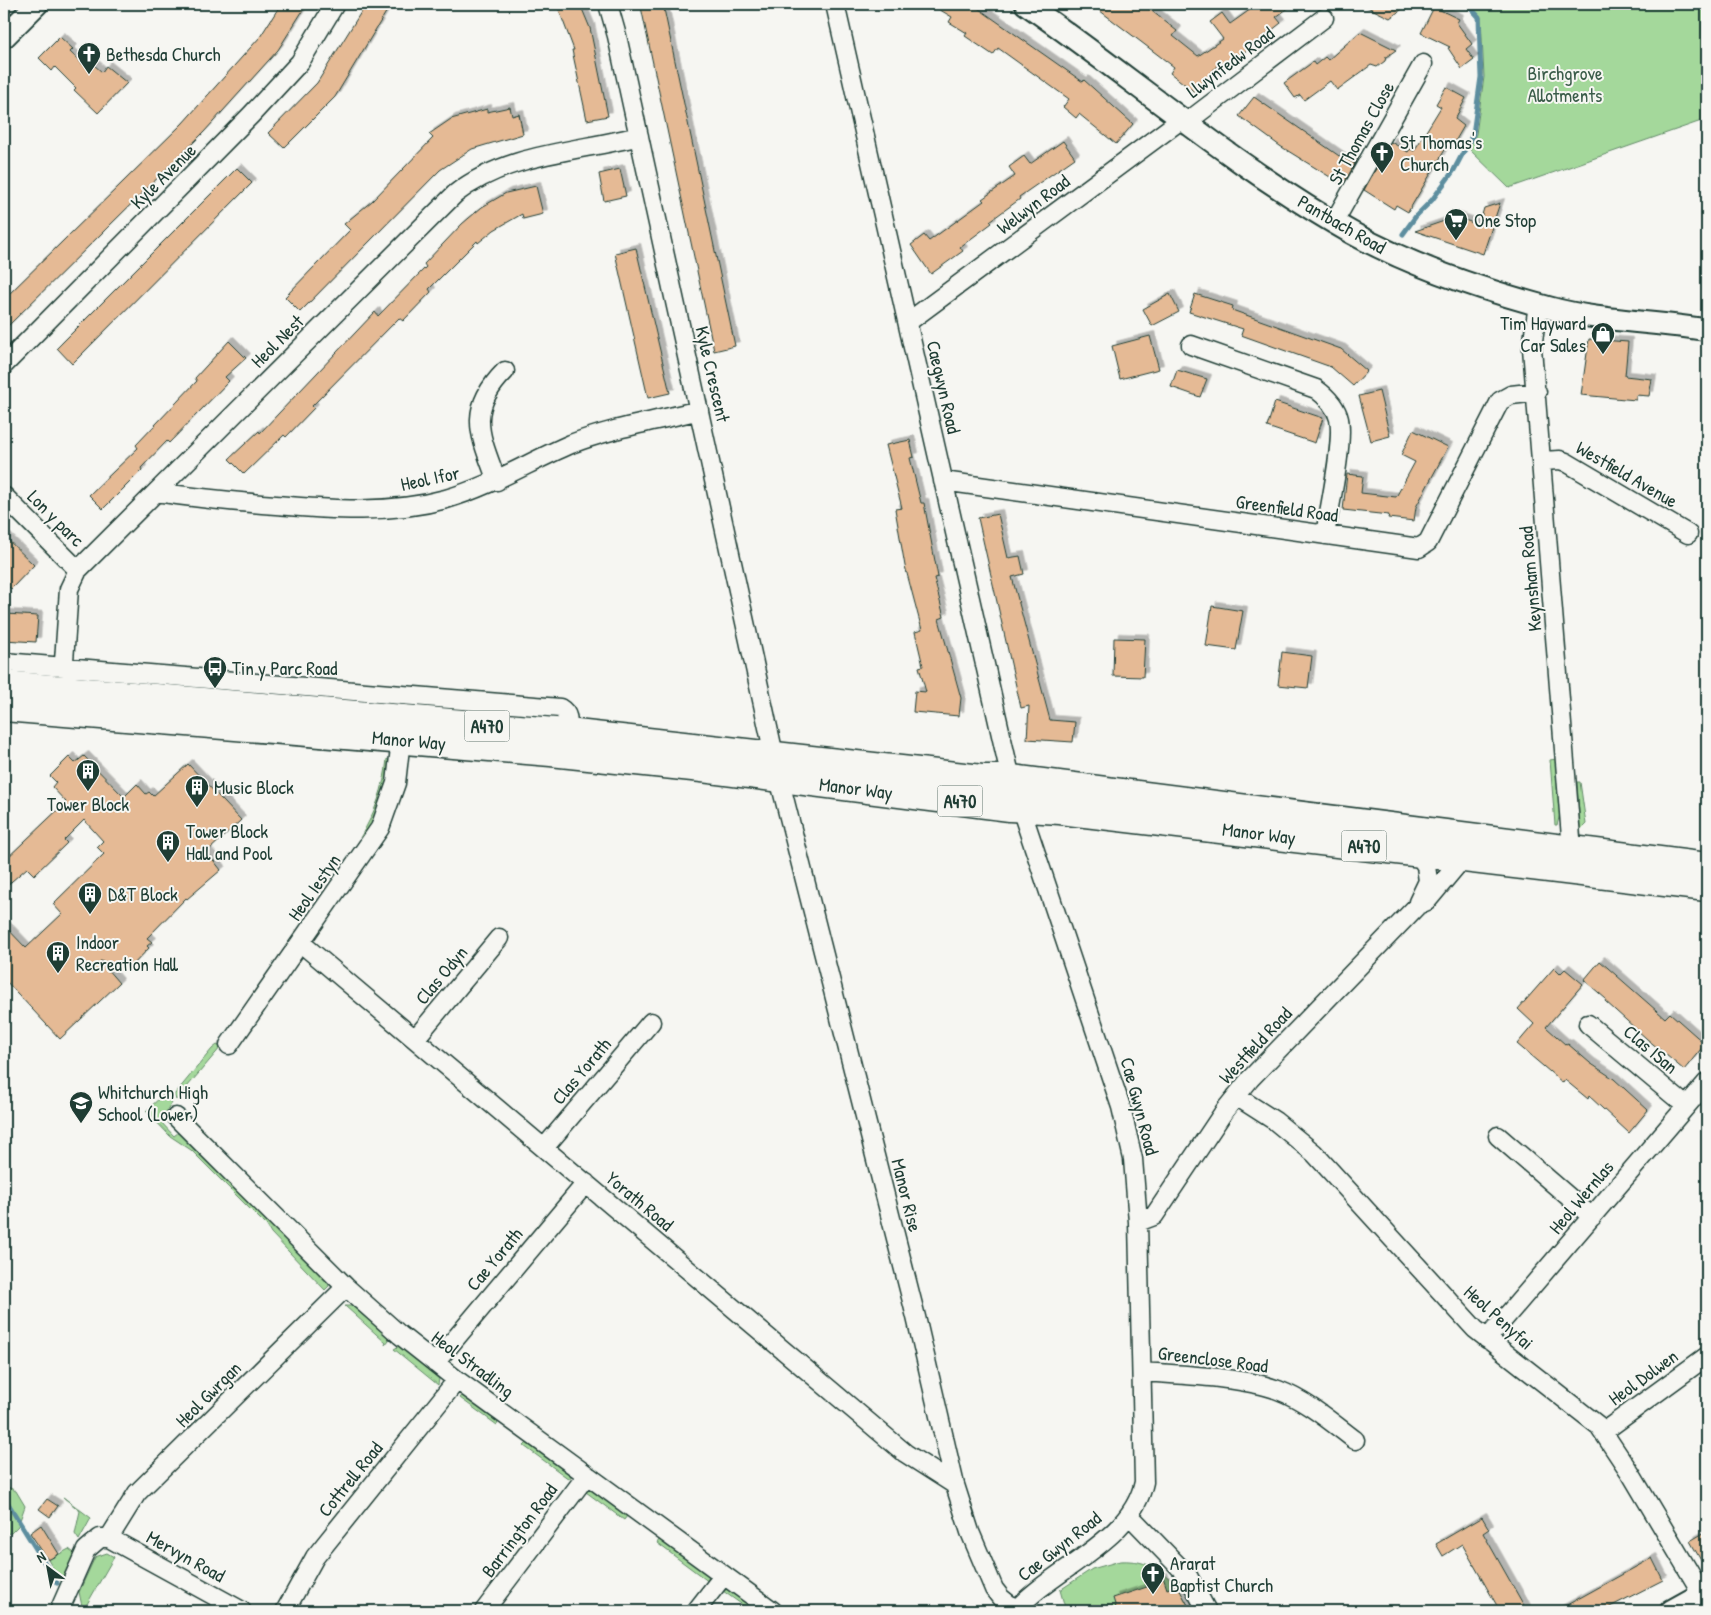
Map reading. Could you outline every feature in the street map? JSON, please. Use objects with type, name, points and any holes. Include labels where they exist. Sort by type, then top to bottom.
[{"type":"highway","name":"Manor Way","points":[[4,685],[62,678],[567,732],[1021,808],[1060,810],[1707,886]]},
{"type":"highway","name":"Manor Way","points":[[4,707],[551,752],[1011,779],[1707,867]]},
{"type":"street","points":[[4,37],[37,4]]},
{"type":"street","name":"Kyle Avenue","points":[[4,365],[239,129],[300,62],[335,4]]},
{"type":"street","name":"Kyle Crescent","points":[[608,4],[617,36],[776,766]]},
{"type":"street","name":"Caegwyn Road","points":[[835,4],[1011,779]]},
{"type":"street","name":"Pantbach Road","points":[[1034,6],[1184,121],[1334,222],[1400,256],[1538,304],[1573,313],[1707,330]]},
{"type":"street","name":"Llwynfedw Road","points":[[1184,121],[1324,18]]},
{"type":"street","name":"St Thomas Close","points":[[1334,222],[1423,64]]},
{"type":"street","name":"Welwyn Road","points":[[908,322],[1184,121]]},
{"type":"street","name":"Heol Nest","points":[[62,678],[69,589],[78,570],[436,213],[470,182],[502,166],[639,136]]},
{"type":"street","name":"Keynsham Road","points":[[1538,304],[1532,348],[1572,850]]},
{"type":"street","points":[[1191,345],[1316,388],[1331,402],[1339,420],[1339,441],[1325,535]]},
{"type":"street","points":[[497,481],[481,434],[479,417],[483,399],[491,385],[505,371]]},
{"type":"street","name":"Greenfield Road","points":[[944,481],[1419,548],[1425,545],[1500,402],[1511,395],[1537,392]]},
{"type":"street","name":"Heol Ifor","points":[[156,492],[199,499],[318,509],[365,509],[411,506],[445,499],[497,481],[590,437],[699,410]]},
{"type":"street","name":"Westfield Avenue","points":[[1542,461],[1566,462],[1688,534]]},
{"type":"street","name":"Lon y parc","points":[[4,496],[78,570]]},
{"type":"street","name":"Manor Way","points":[[4,662],[62,678]]},
{"type":"street","name":"Heol Iestyn","points":[[229,1045],[380,828],[396,783],[401,740]]},
{"type":"street","name":"Manor Rise","points":[[776,766],[916,1317],[955,1485],[970,1532],[988,1575],[1001,1598],[1015,1611]]},
{"type":"street","name":"Cae Gwyn Road","points":[[1011,779],[1128,1133],[1134,1159],[1138,1222],[1144,1482],[1141,1496],[1130,1516],[1015,1611]]},
{"type":"street","name":"Westfield Road","points":[[1418,852],[1426,866],[1428,881],[1420,896],[1418,905]]},
{"type":"street","name":"Westfield Road","points":[[1138,1222],[1154,1216],[1236,1096],[1418,905],[1427,901],[1463,858]]},
{"type":"street","name":"Clas Odyn","points":[[415,1038],[499,938]]},
{"type":"street","name":"Yorath Road","points":[[301,943],[905,1453],[955,1485]]},
{"type":"street","name":"Clas Yorath","points":[[544,1148],[651,1022]]},
{"type":"street","name":"Clas ISan","points":[[1588,1024],[1686,1106]]},
{"type":"street","name":"Heol Wernlas","points":[[1487,1339],[1707,1082]]},
{"type":"street","name":"Heol Penyfai","points":[[1236,1096],[1282,1126],[1314,1153],[1464,1318],[1487,1339],[1591,1418],[1603,1432],[1706,1596]]},
{"type":"street","name":"Heol Stradling","points":[[176,1118],[346,1287],[435,1363],[773,1611]]},
{"type":"street","points":[[1498,1136],[1592,1217]]},
{"type":"street","name":"Cae Yorath","points":[[435,1363],[586,1183]]},
{"type":"street","name":"Heol Gwrgan","points":[[109,1538],[137,1493],[346,1287]]},
{"type":"street","name":"Heol Dolwen","points":[[1603,1432],[1707,1356]]},
{"type":"street","name":"Greenclose Road","points":[[1142,1372],[1235,1381],[1277,1389],[1308,1404],[1354,1440]]},
{"type":"street","name":"Cottrell Road","points":[[285,1611],[315,1557],[457,1380]]},
{"type":"street","name":"Barrington Road","points":[[484,1611],[587,1475]]},
{"type":"street","name":"Cae Gwyn Road","points":[[1130,1516],[1188,1576],[1207,1611]]},
{"type":"street","points":[[58,1611],[86,1550],[100,1538],[109,1538]]},
{"type":"street","name":"Mervyn Road","points":[[109,1538],[242,1611]]},
{"type":"street","points":[[696,1611],[724,1575]]},
{"type":"street","points":[[1671,1611],[1706,1596]]},
{"type":"green space","name":"Birchgrove Allotments","points":[[1470,4],[1707,4],[1707,119],[1509,188],[1469,149],[1476,134],[1484,77],[1481,17]]},
{"type":"green space","points":[[387,759],[392,762],[388,791],[365,842],[360,838],[378,800],[384,780]]},
{"type":"green space","points":[[1556,759],[1560,814],[1557,825],[1555,825],[1550,760]]},
{"type":"green space","points":[[1577,782],[1580,782],[1586,824],[1580,830]]},
{"type":"green space","points":[[217,1045],[221,1047],[176,1100],[174,1095]]},
{"type":"green space","points":[[164,1094],[172,1103],[160,1121],[174,1136],[179,1132],[328,1283],[329,1286],[325,1290],[271,1233],[267,1226],[191,1150],[170,1136],[146,1111]]},
{"type":"green space","points":[[345,1306],[352,1306],[387,1336],[389,1340],[385,1345],[386,1343]]},
{"type":"green space","points":[[399,1346],[439,1379],[438,1385],[394,1349]]},
{"type":"green space","points":[[464,1393],[499,1419],[497,1425],[460,1398]]},
{"type":"green space","points":[[528,1442],[572,1475],[569,1479],[524,1446]]},
{"type":"green space","points":[[4,1485],[16,1491],[25,1506],[18,1526],[11,1533],[4,1534]]},
{"type":"green space","points":[[595,1490],[625,1511],[627,1516],[624,1520],[586,1492]]},
{"type":"green space","points":[[63,1497],[91,1518],[79,1540],[75,1534],[80,1511]]},
{"type":"green space","points":[[661,1537],[707,1572],[709,1582],[657,1543]]},
{"type":"green space","points":[[69,1549],[74,1553],[61,1581],[48,1560]]},
{"type":"green space","points":[[107,1553],[114,1557],[83,1611],[79,1592],[95,1557]]},
{"type":"green space","points":[[1120,1561],[1133,1561],[1145,1564],[1164,1574],[1179,1590],[1191,1611],[1066,1611],[1060,1590],[1092,1569]]},
{"type":"green space","points":[[728,1589],[734,1590],[763,1611],[751,1611],[723,1591]]},
{"type":"building","points":[[281,4],[307,4],[278,50],[204,132],[4,330],[4,299],[182,124],[260,37]]},
{"type":"building","points":[[366,4],[391,4],[335,97],[284,148],[268,133],[317,83]]},
{"type":"building","points":[[580,4],[590,28],[608,116],[587,120],[572,50],[574,50],[559,10]]},
{"type":"building","points":[[663,4],[735,346],[714,351],[641,7]]},
{"type":"building","points":[[930,4],[972,4],[1083,82],[1084,80],[1133,124],[1116,144],[1079,114],[1076,118],[1063,107],[1069,99],[998,48],[993,55],[965,36],[967,33],[949,22],[952,17]]},
{"type":"building","points":[[1091,4],[1143,4],[1177,31],[1173,36],[1198,56],[1223,39],[1210,22],[1222,13],[1230,24],[1258,4],[1294,4],[1276,17],[1281,23],[1242,54],[1222,67],[1219,63],[1196,93],[1170,73],[1174,67]]},
{"type":"building","points":[[1361,4],[1409,4],[1390,18]]},
{"type":"building","points":[[1433,9],[1438,9],[1459,19],[1457,23],[1472,44],[1466,49],[1474,60],[1462,69],[1448,48],[1450,47],[1421,33]]},
{"type":"building","points":[[1360,32],[1396,50],[1377,67],[1371,65],[1337,90],[1330,81],[1304,100],[1300,95],[1295,98],[1284,83],[1313,62],[1315,65],[1325,57],[1328,60]]},
{"type":"building","name":"Bethesda Church","points":[[60,37],[73,49],[70,52],[89,70],[94,65],[102,72],[106,66],[127,83],[98,113],[74,90],[76,88],[55,67],[52,71],[39,58]]},
{"type":"building","points":[[1446,87],[1466,98],[1455,119],[1464,126],[1453,145],[1449,143],[1408,212],[1396,205],[1394,209],[1364,190],[1391,142],[1408,152],[1410,149],[1414,151],[1441,107],[1436,104]]},
{"type":"building","points":[[1254,97],[1345,160],[1347,159],[1355,164],[1343,185],[1280,146],[1239,116]]},
{"type":"building","points":[[510,107],[512,116],[519,114],[523,134],[472,149],[440,170],[300,312],[285,297],[350,230],[344,224],[372,201],[433,138],[429,134],[451,119],[487,109],[487,112]]},
{"type":"building","points":[[1063,141],[1075,158],[1019,197],[1020,199],[990,221],[992,223],[960,247],[963,251],[931,274],[911,245],[924,235],[929,241],[984,201],[982,199],[1015,176],[1009,167],[1024,156],[1030,164]]},
{"type":"building","points":[[237,168],[252,183],[72,364],[57,348]]},
{"type":"building","points":[[620,169],[626,196],[604,201],[599,174]]},
{"type":"building","points":[[536,186],[543,214],[523,219],[522,214],[494,230],[478,243],[477,241],[429,289],[431,292],[403,321],[399,318],[312,406],[314,408],[286,437],[284,435],[244,474],[229,459],[259,431],[260,433],[375,312],[378,316],[426,267],[424,264],[462,224],[482,207],[506,193]]},
{"type":"building","points":[[1500,203],[1483,254],[1415,231],[1456,217],[1479,225],[1484,208]]},
{"type":"building","points":[[636,248],[670,393],[648,398],[615,253]]},
{"type":"building","points":[[1170,294],[1179,312],[1152,326],[1143,309]]},
{"type":"building","points":[[1195,294],[1233,306],[1232,310],[1341,349],[1367,371],[1353,386],[1331,367],[1241,335],[1243,329],[1189,312]]},
{"type":"building","points":[[1150,336],[1159,369],[1120,379],[1112,346]]},
{"type":"building","points":[[1589,339],[1628,342],[1625,376],[1652,379],[1649,396],[1636,395],[1636,400],[1581,395]]},
{"type":"building","points":[[229,341],[246,358],[225,377],[229,381],[169,443],[167,441],[141,468],[142,470],[103,509],[89,495],[138,448],[136,445],[197,381],[195,378]]},
{"type":"building","points":[[1177,370],[1207,379],[1200,397],[1171,387]]},
{"type":"building","points":[[1379,391],[1390,436],[1371,441],[1359,396]]},
{"type":"building","points":[[1275,402],[1323,418],[1315,443],[1267,427]]},
{"type":"building","points":[[1413,430],[1448,447],[1416,507],[1414,521],[1388,518],[1389,515],[1343,510],[1347,474],[1363,476],[1361,493],[1396,497],[1415,462],[1401,455]]},
{"type":"building","points":[[910,440],[914,457],[910,458],[921,503],[924,503],[938,577],[934,578],[944,617],[939,619],[961,698],[959,716],[913,712],[915,691],[926,692],[919,667],[923,666],[915,632],[922,630],[905,566],[895,509],[902,508],[886,445]]},
{"type":"building","points":[[998,514],[1008,558],[1020,556],[1024,574],[1012,577],[1050,720],[1075,722],[1073,742],[1027,739],[1029,706],[1021,708],[978,518]]},
{"type":"building","points":[[4,536],[34,565],[11,589],[4,582]]},
{"type":"building","points":[[1212,606],[1243,611],[1236,650],[1206,646]]},
{"type":"building","points":[[6,614],[38,616],[36,642],[4,640]]},
{"type":"building","points":[[1114,638],[1145,639],[1143,677],[1113,676]]},
{"type":"building","points":[[1282,652],[1312,656],[1308,688],[1278,685]]},
{"type":"building","points":[[84,756],[124,797],[137,784],[146,794],[149,792],[153,796],[188,764],[241,820],[207,852],[221,870],[186,898],[147,938],[152,942],[147,946],[149,948],[131,967],[100,961],[119,983],[60,1039],[4,979],[4,925],[26,948],[62,914],[53,904],[104,854],[97,847],[103,841],[84,820],[64,840],[67,843],[34,875],[27,868],[4,888],[4,861],[66,802],[52,787],[56,782],[50,776],[69,757],[75,763]]},
{"type":"building","points":[[1600,961],[1665,1018],[1670,1013],[1705,1044],[1684,1070],[1647,1039],[1584,980]]},
{"type":"building","points":[[1554,968],[1560,974],[1565,969],[1583,984],[1546,1027],[1566,1045],[1568,1044],[1590,1063],[1614,1079],[1648,1110],[1629,1133],[1589,1096],[1588,1099],[1565,1080],[1563,1083],[1517,1044],[1534,1024],[1518,1009]]},
{"type":"building","points":[[47,1499],[58,1506],[50,1517],[39,1509]]},
{"type":"building","points":[[1482,1517],[1489,1529],[1483,1533],[1527,1611],[1500,1611],[1462,1544],[1443,1556],[1436,1544]]},
{"type":"building","points":[[41,1525],[59,1554],[48,1560],[30,1533]]},
{"type":"building","points":[[1707,1531],[1707,1571],[1690,1541]]},
{"type":"building","points":[[1652,1558],[1663,1580],[1602,1611],[1556,1611]]},
{"type":"building","name":"Ararat Baptist Church","points":[[1163,1577],[1167,1589],[1177,1585],[1191,1611],[1117,1611],[1113,1598],[1147,1587],[1146,1583]]},
{"type":"waterway","points":[[1403,234],[1454,170],[1473,134],[1481,77],[1479,17],[1467,4]]},
{"type":"waterway","points":[[4,1497],[57,1583]]},
{"type":"place","name":"Bethesda Church","points":[[89,75]]},
{"type":"place","name":"St Thomas's Church","points":[[1382,174]]},
{"type":"place","name":"One Stop","points":[[1456,241]]},
{"type":"place","name":"Tim Hayward Car Sales","points":[[1603,355]]},
{"type":"place","name":"Tin y Parc Road","points":[[215,689]]},
{"type":"place","name":"Tower Block","points":[[88,792]]},
{"type":"place","name":"Music Block","points":[[197,808]]},
{"type":"place","name":"Tower Block Hall and Pool","points":[[168,863]]},
{"type":"place","name":"D&T Block","points":[[90,915]]},
{"type":"place","name":"Indoor Recreation Hall","points":[[58,974]]},
{"type":"place","name":"Whitchurch High School (Lower)","points":[[81,1124]]},
{"type":"place","name":"Ararat Baptist Church","points":[[1153,1595]]}]
